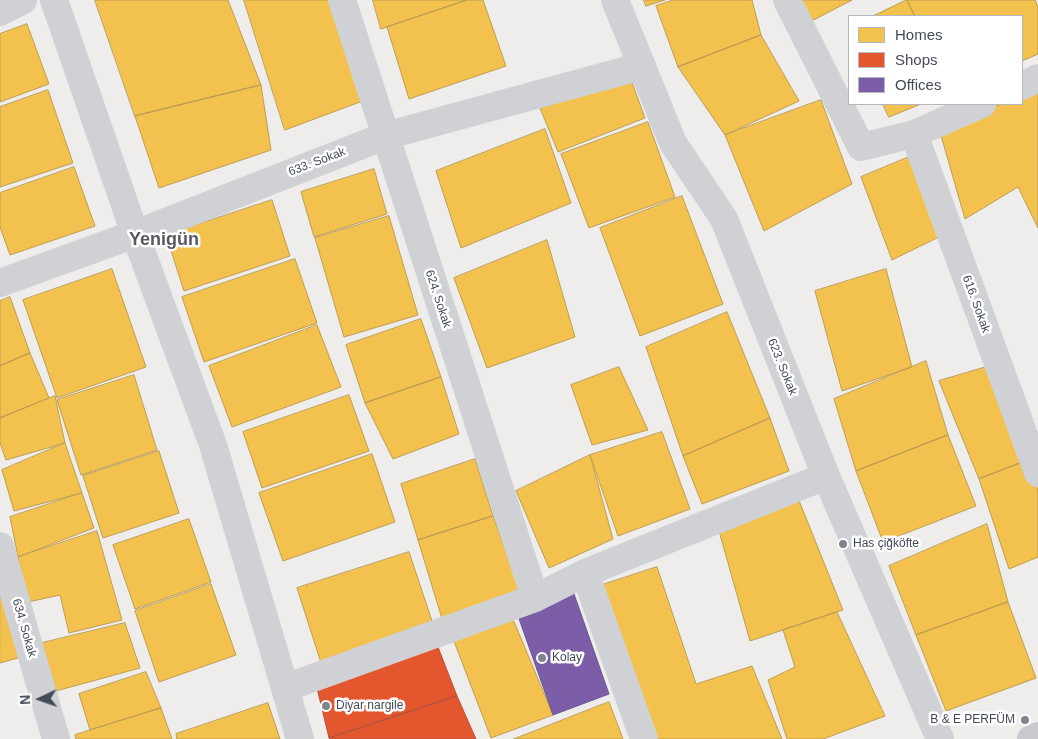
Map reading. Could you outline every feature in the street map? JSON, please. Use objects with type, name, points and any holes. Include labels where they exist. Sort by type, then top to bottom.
[{"type":"main road","points":[[1031,739],[1038,736]]},
{"type":"street","points":[[0,12],[23,0]]},
{"type":"street","points":[[54,0],[135,234],[213,445],[300,739]]},
{"type":"street","name":"624. Sokak","points":[[342,0],[535,598]]},
{"type":"street","name":"623. Sokak","points":[[615,0],[672,143],[724,219],[826,476],[940,739]]},
{"type":"street","points":[[786,0],[860,147],[914,134],[980,105]]},
{"type":"street","name":"633. Sokak","points":[[0,283],[135,234],[385,136],[642,66]]},
{"type":"street","points":[[1023,86],[1038,78]]},
{"type":"street","name":"616. Sokak","points":[[914,134],[1038,473]]},
{"type":"street","points":[[285,688],[535,598],[585,573],[826,476]]},
{"type":"street","name":"634. Sokak","points":[[0,546],[56,739]]},
{"type":"street","points":[[585,573],[644,739]]},
{"type":"building: Homes","points":[[95,0],[228,0],[261,85],[135,116]]},
{"type":"building: Homes","points":[[244,0],[337,0],[368,99],[285,130]]},
{"type":"building: Homes","points":[[373,0],[467,0],[381,29]]},
{"type":"building: Homes","points":[[467,0],[483,0],[506,66],[409,99],[387,27]]},
{"type":"building: Homes","points":[[644,0],[665,0],[646,6]]},
{"type":"building: Homes","points":[[673,0],[752,0],[761,35],[678,67],[656,6]]},
{"type":"building: Homes","points":[[788,0],[852,0],[800,27]]},
{"type":"building: Homes","points":[[906,0],[914,15],[875,15]]},
{"type":"building: Homes","points":[[907,0],[1035,0],[1038,7],[1038,54],[1023,61],[1023,15],[914,15]]},
{"type":"building: Homes","points":[[27,24],[49,84],[0,102],[0,34]]},
{"type":"building: Homes","points":[[761,35],[799,101],[725,135],[678,67]]},
{"type":"building: Homes","points":[[629,74],[645,118],[558,152],[540,108]]},
{"type":"building: Homes","points":[[261,85],[271,150],[159,188],[135,116]]},
{"type":"building: Homes","points":[[1038,87],[1038,228],[1018,187],[965,219],[940,132],[999,105],[1023,105],[1023,94]]},
{"type":"building: Homes","points":[[48,90],[73,163],[0,187],[0,107]]},
{"type":"building: Homes","points":[[821,100],[852,184],[764,231],[725,135]]},
{"type":"building: Homes","points":[[883,105],[919,105],[889,117]]},
{"type":"building: Homes","points":[[648,122],[675,197],[589,228],[561,154]]},
{"type":"building: Homes","points":[[545,129],[571,203],[461,248],[436,171]]},
{"type":"building: Homes","points":[[921,152],[941,236],[892,260],[861,177]]},
{"type":"building: Homes","points":[[74,167],[95,226],[10,255],[0,227],[0,193]]},
{"type":"building: Homes","points":[[374,169],[387,214],[314,237],[301,192]]},
{"type":"building: Homes","points":[[682,196],[723,304],[640,336],[600,228]]},
{"type":"building: Homes","points":[[272,200],[290,256],[184,291],[166,235]]},
{"type":"building: Homes","points":[[389,216],[418,315],[344,337],[315,238]]},
{"type":"building: Homes","points":[[547,240],[575,337],[487,368],[454,278]]},
{"type":"building: Homes","points":[[295,259],[317,323],[204,362],[182,297]]},
{"type":"building: Homes","points":[[112,269],[146,367],[57,398],[23,300]]},
{"type":"building: Homes","points":[[886,269],[912,367],[842,391],[815,291]]},
{"type":"building: Homes","points":[[10,297],[30,353],[0,366],[0,301]]},
{"type":"building: Homes","points":[[727,312],[770,418],[683,456],[646,347]]},
{"type":"building: Homes","points":[[421,319],[441,377],[365,403],[346,345]]},
{"type":"building: Homes","points":[[317,325],[341,387],[232,427],[209,366]]},
{"type":"building: Homes","points":[[30,353],[49,398],[0,418],[0,366]]},
{"type":"building: Homes","points":[[926,361],[948,435],[856,471],[834,399]]},
{"type":"building: Homes","points":[[993,365],[1028,460],[979,479],[939,381]]},
{"type":"building: Homes","points":[[619,367],[648,430],[592,445],[571,385]]},
{"type":"building: Homes","points":[[134,375],[157,450],[81,475],[57,400]]},
{"type":"building: Homes","points":[[441,377],[459,434],[393,459],[365,403]]},
{"type":"building: Homes","points":[[349,395],[369,451],[262,488],[243,432]]},
{"type":"building: Homes","points":[[55,396],[65,443],[6,460],[0,443],[0,418]]},
{"type":"building: Homes","points":[[770,418],[789,471],[702,504],[683,456]]},
{"type":"building: Homes","points":[[662,432],[690,509],[618,536],[590,455]]},
{"type":"building: Homes","points":[[948,435],[976,506],[883,542],[856,471]]},
{"type":"building: Homes","points":[[65,443],[82,493],[14,511],[2,470]]},
{"type":"building: Homes","points":[[159,451],[179,513],[103,538],[83,476]]},
{"type":"building: Homes","points":[[372,454],[395,522],[283,561],[259,493]]},
{"type":"building: Homes","points":[[590,455],[613,539],[549,568],[516,491]]},
{"type":"building: Homes","points":[[475,459],[493,516],[418,540],[401,484]]},
{"type":"building: Homes","points":[[1028,460],[1038,491],[1038,557],[1009,569],[979,479]]},
{"type":"building: Homes","points":[[82,493],[94,528],[18,557],[10,517]]},
{"type":"building: Homes","points":[[798,498],[843,610],[750,641],[719,531]]},
{"type":"building: Homes","points":[[493,516],[522,595],[443,622],[418,540]]},
{"type":"building: Homes","points":[[189,519],[211,582],[135,609],[113,545]]},
{"type":"building: Homes","points":[[987,524],[1008,602],[916,635],[889,566]]},
{"type":"building: Homes","points":[[97,531],[122,620],[69,633],[60,595],[28,602],[18,557]]},
{"type":"building: Homes","points":[[409,552],[435,630],[322,666],[297,588]]},
{"type":"building: Homes","points":[[657,567],[696,684],[752,666],[782,739],[651,739],[596,587]]},
{"type":"building: Homes","points":[[0,574],[25,656],[0,663]]},
{"type":"building: Homes","points":[[211,584],[236,655],[159,682],[135,611]]},
{"type":"building: Homes","points":[[1008,602],[1036,678],[946,711],[916,635]]},
{"type":"building: Homes","points":[[510,612],[553,715],[491,738],[452,636]]},
{"type":"building: Homes","points":[[837,612],[885,716],[823,739],[787,739],[768,680],[795,667],[783,630]]},
{"type":"building: Homes","points":[[125,623],[140,668],[56,691],[42,643]]},
{"type":"building: Homes","points":[[146,672],[161,708],[90,730],[79,694]]},
{"type":"building: Homes","points":[[609,702],[623,739],[514,739]]},
{"type":"building: Homes","points":[[268,703],[280,739],[177,739],[176,734]]},
{"type":"building: Homes","points":[[161,708],[172,739],[76,739],[75,735]]},
{"type":"building: Shops","points":[[438,647],[457,696],[329,738],[317,688]]},
{"type":"building: Shops","points":[[457,696],[476,739],[329,738]]},
{"type":"building: Offices","points":[[573,591],[609,694],[553,715],[517,613]]},
{"type":"place","name":"Has çiğköfte","points":[[843,544]]},
{"type":"place","name":"Kolay","points":[[542,658]]},
{"type":"place","name":"Diyar nargile","points":[[326,706]]},
{"type":"place","name":"B & E PERFÜM","points":[[1025,720]]},
{"type":"district","name":"Yenigün","points":[[164,240]]}]
